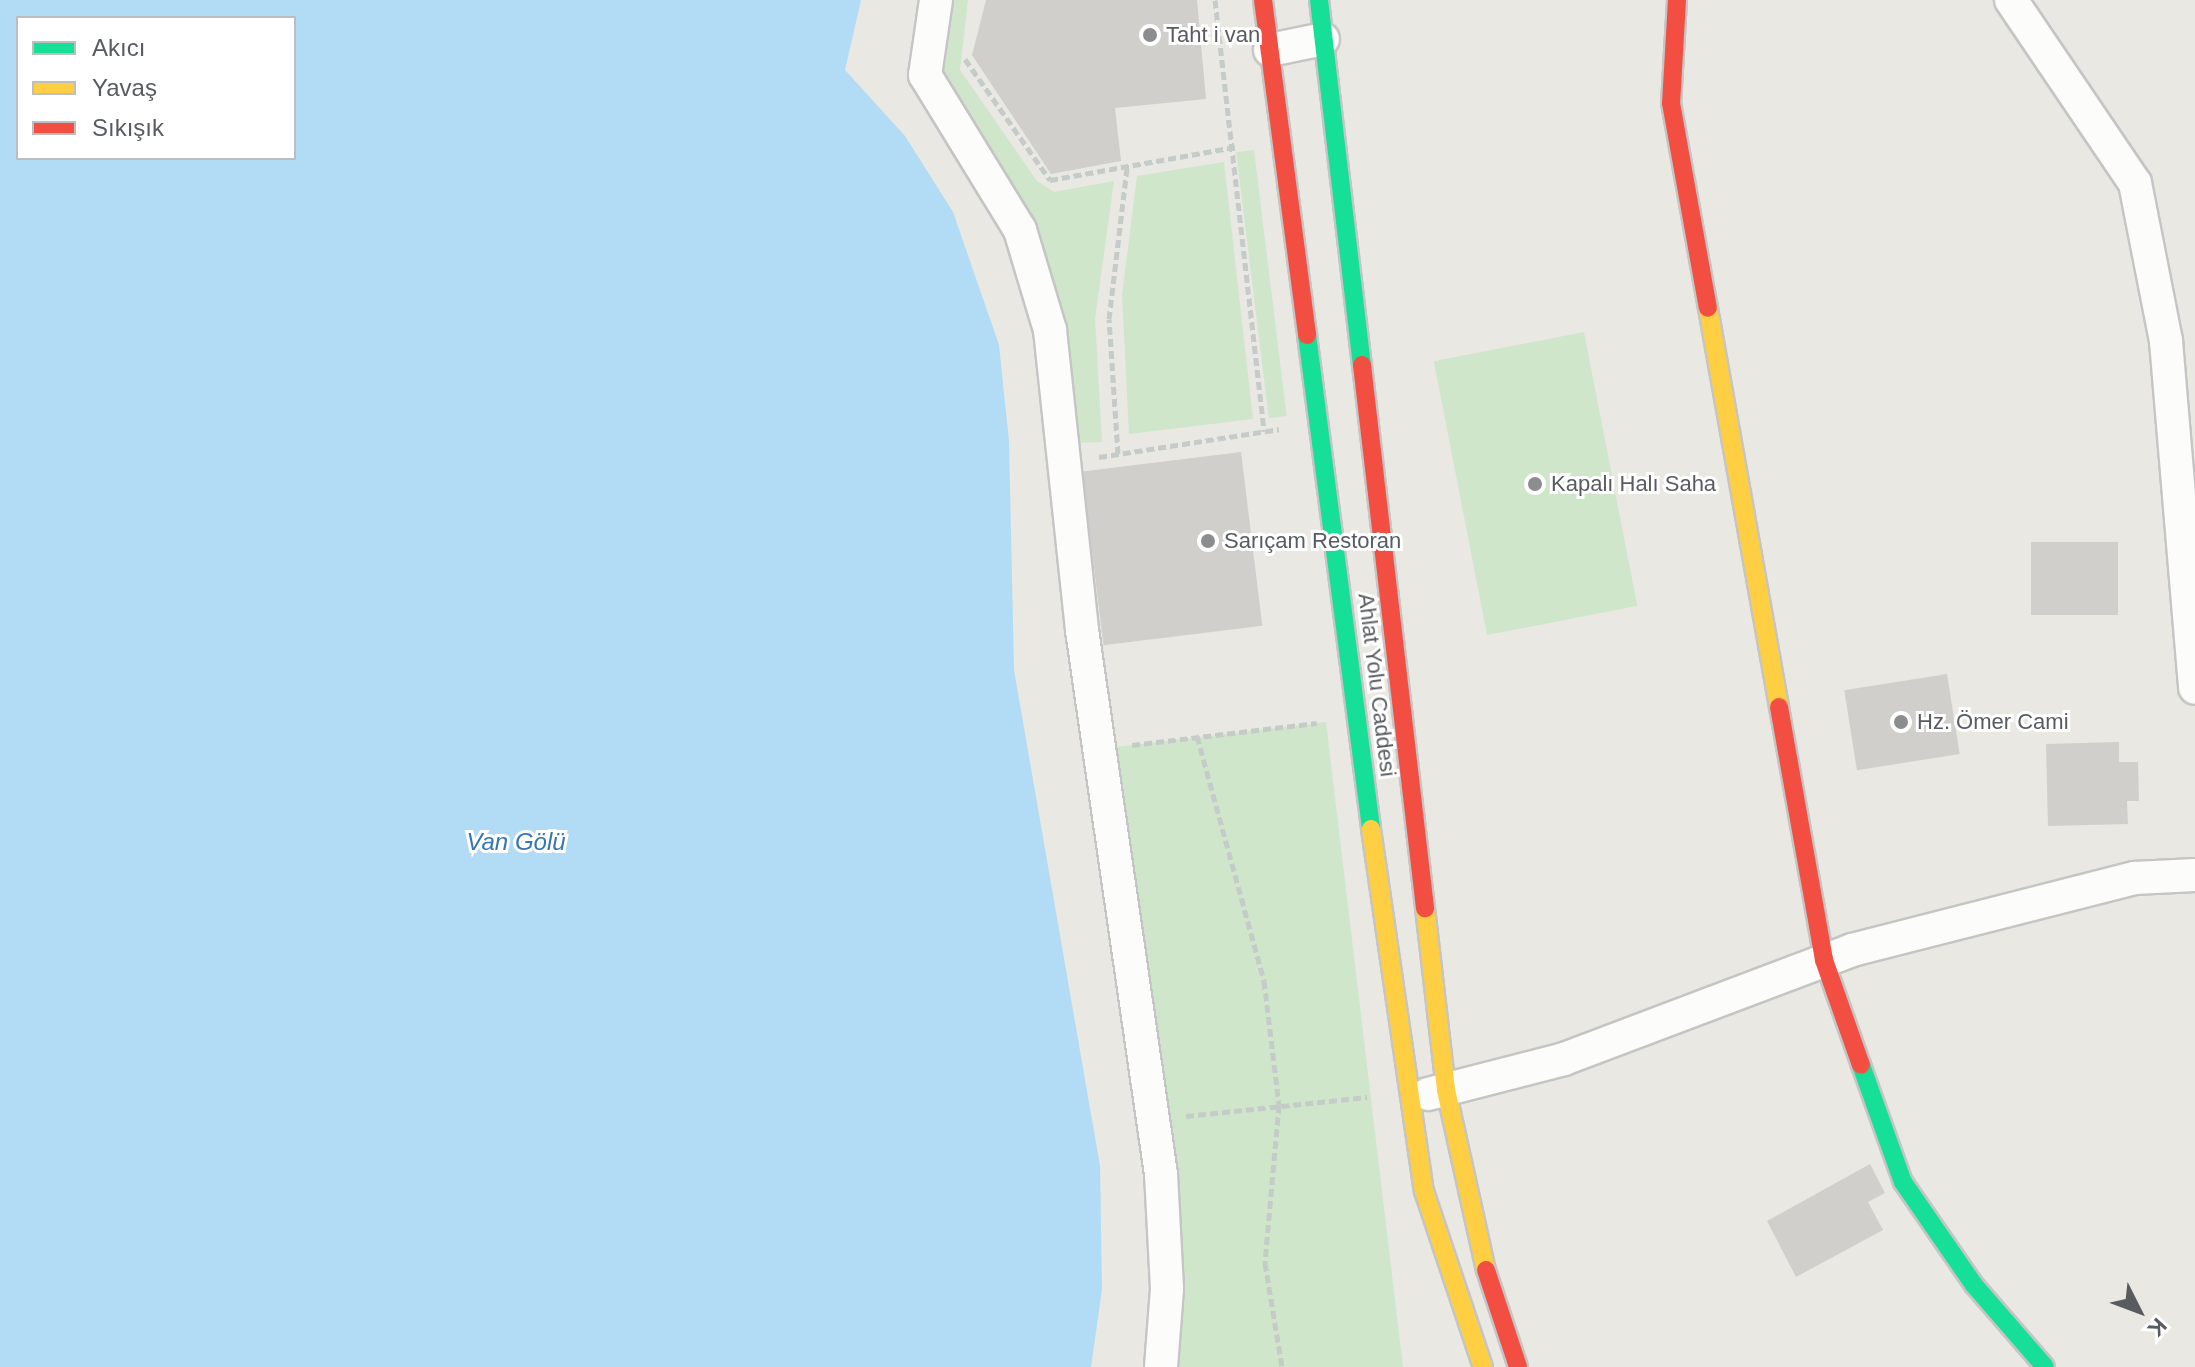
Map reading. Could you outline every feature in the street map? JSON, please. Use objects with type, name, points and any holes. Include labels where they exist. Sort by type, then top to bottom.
[{"type":"street","points":[[936,0],[925,75],[1020,230],[1050,330],[1063,463],[1099,749],[1153,1120],[1166,1232],[1161,1367]]},
{"type":"street","name":"Ahlat Yolu Caddesi","points":[[1263,0],[1406,1099],[1424,1191],[1483,1367]]},
{"type":"street","name":"Ahlat Yolu Caddesi","points":[[1319,0],[1446,1090],[1496,1313],[1518,1367]]},
{"type":"street","points":[[1677,0],[1671,103],[1824,960],[1903,1182],[1974,1285],[2045,1367]]},
{"type":"street","points":[[2011,0],[2135,183],[2166,341],[2195,688]]},
{"type":"street","points":[[1270,50],[1323,39]]},
{"type":"street","points":[[1343,616],[1390,609]]},
{"type":"street","points":[[1406,1099],[1564,1059],[1824,960],[2135,878],[2195,875]]},
{"type":"path","points":[[1215,0],[1264,431]]},
{"type":"path","points":[[964,50],[966,65],[1042,176],[1059,181],[1247,145]]},
{"type":"path","points":[[1118,454],[1109,319],[1127,167]]},
{"type":"path","points":[[1063,463],[1293,427]]},
{"type":"path","points":[[1099,749],[1326,722]]},
{"type":"path","points":[[1197,736],[1254,927],[1279,1105],[1265,1263],[1282,1367]]},
{"type":"path","points":[[1153,1120],[1368,1097]]},
{"type":"green space","points":[[953,0],[968,0],[960,70],[1037,181],[1054,192],[1114,181],[1095,319],[1102,442],[1074,443],[1029,209],[941,71]]},
{"type":"green space","points":[[1254,150],[1287,416],[1269,418],[1236,152]]},
{"type":"green space","points":[[1224,162],[1253,419],[1129,434],[1122,295],[1137,176]]},
{"type":"green space","name":"Kapalı Halı Saha","points":[[1584,332],[1637,606],[1487,635],[1434,361]]},
{"type":"green space","points":[[1326,722],[1403,1367],[1161,1367],[1167,1289],[1099,749]]},
{"type":"water","name":"Van Gölü","points":[[0,0],[861,0],[845,70],[905,136],[953,212],[999,345],[1009,441],[1014,670],[1100,1166],[1102,1289],[1091,1367],[0,1367]]},
{"type":"building","points":[[986,0],[1197,0],[1206,99],[1115,108],[1121,161],[1051,174],[972,55]]},
{"type":"building","points":[[1241,452],[1262,626],[1104,645],[1082,471]]},
{"type":"building","points":[[2031,542],[2118,542],[2118,615],[2031,615]]},
{"type":"building","name":"Hz. Ömer Cami","points":[[1947,674],[1960,754],[1857,770],[1844,690]]},
{"type":"building","points":[[2119,742],[2119,762],[2138,762],[2139,801],[2127,801],[2128,824],[2048,826],[2046,744]]},
{"type":"building","points":[[1870,1164],[1885,1193],[1868,1202],[1883,1230],[1796,1277],[1767,1221]]},
{"type":"traffic: fast","points":[[1319,0],[1362,365]]},
{"type":"traffic: fast","points":[[1307,335],[1371,829]]},
{"type":"traffic: fast","points":[[1861,1065],[1903,1182],[1974,1285],[2045,1367]]},
{"type":"traffic: slow","points":[[1708,308],[1779,707]]},
{"type":"traffic: slow","points":[[1371,829],[1424,1191],[1483,1367]]},
{"type":"traffic: slow","points":[[1425,908],[1446,1090],[1486,1270]]},
{"type":"traffic: jam","points":[[1263,0],[1307,335]]},
{"type":"traffic: jam","points":[[1677,0],[1671,103],[1708,308]]},
{"type":"traffic: jam","points":[[1362,365],[1425,908]]},
{"type":"traffic: jam","points":[[1779,707],[1824,960],[1861,1065]]},
{"type":"traffic: jam","points":[[1486,1270],[1518,1367]]},
{"type":"place","name":"Taht i van","points":[[1150,35]]},
{"type":"place","name":"Kapalı Halı Saha","points":[[1535,484]]},
{"type":"place","name":"Sarıçam Restoran","points":[[1208,541]]},
{"type":"place","name":"Hz. Ömer Cami","points":[[1901,722]]}]
